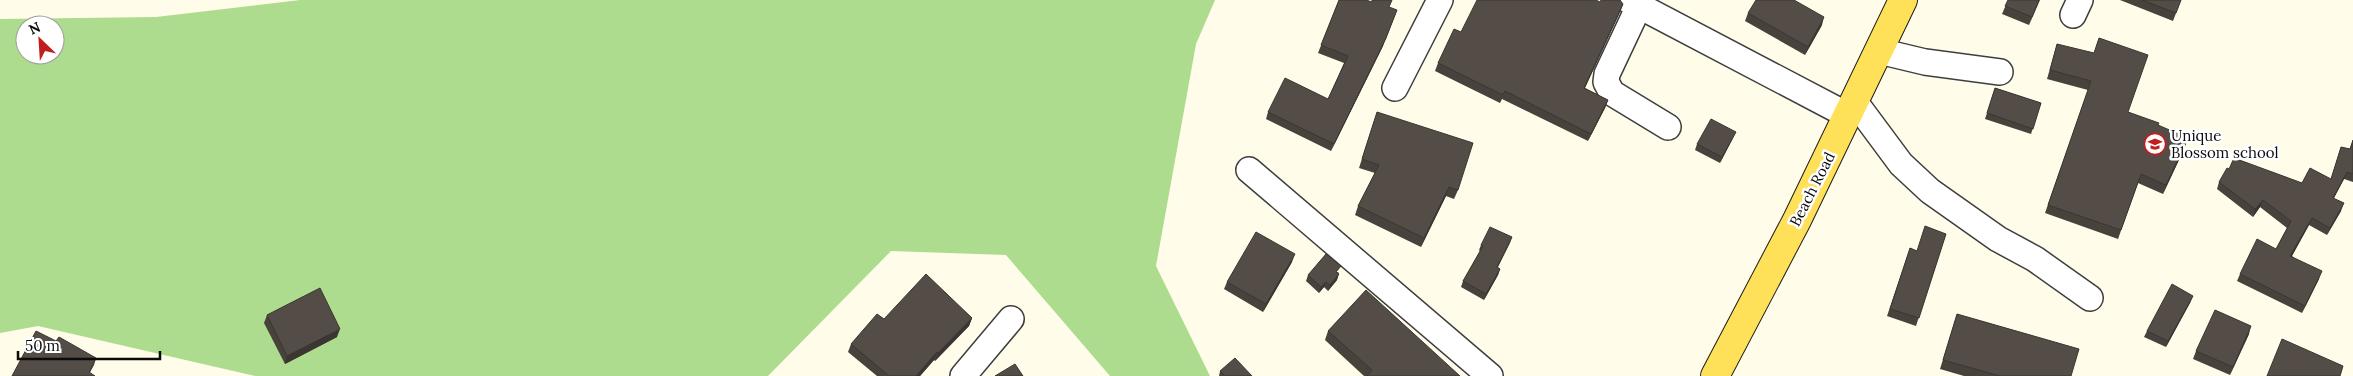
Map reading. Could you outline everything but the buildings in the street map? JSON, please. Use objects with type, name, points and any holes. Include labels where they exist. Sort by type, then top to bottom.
[{"type":"main road","name":"Beach Road","points":[[1716,376],[1852,109],[1903,0]]},
{"type":"street","points":[[1395,88],[1440,0]]},
{"type":"street","points":[[1668,127],[1612,93],[1606,82],[1607,74],[1634,3],[1852,109],[1901,164],[1930,191],[1998,239],[2035,259],[2090,298]]},
{"type":"street","points":[[1879,51],[1926,62],[2000,72]]},
{"type":"street","points":[[1249,170],[1490,376]]},
{"type":"street","points":[[963,376],[1011,319]]},
{"type":"green space","points":[[300,0],[1215,0],[1196,44],[1156,266],[1210,376],[1110,376],[1006,255],[891,251],[768,376],[255,376],[38,326],[0,333],[0,19],[15,19],[15,65],[65,65],[65,18],[156,17]]},
{"type":"place","name":"Unique Blossom school","points":[[2155,144]]}]
